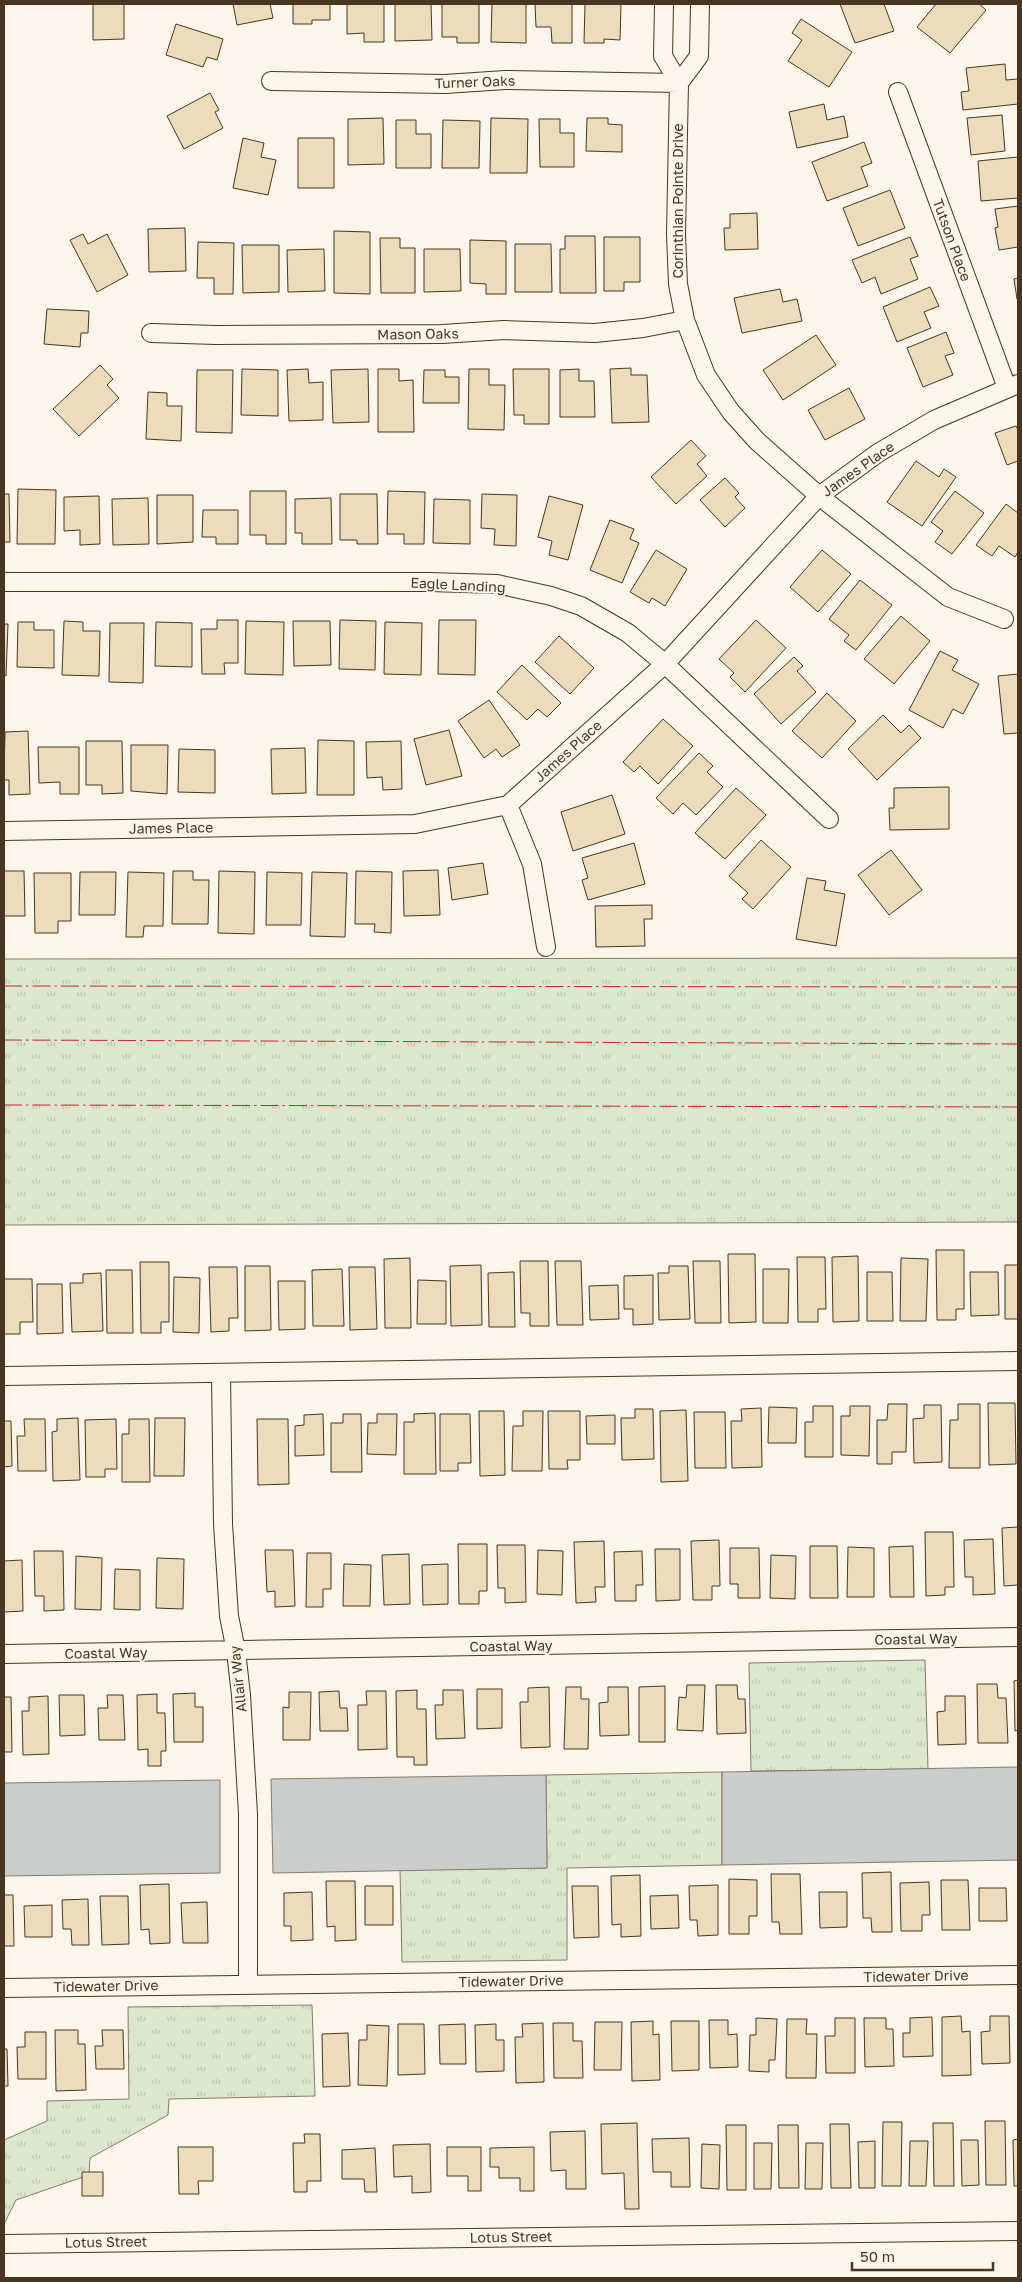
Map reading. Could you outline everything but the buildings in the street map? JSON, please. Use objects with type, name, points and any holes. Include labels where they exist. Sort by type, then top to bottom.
[{"type":"street","points":[[664,4],[663,56],[679,83],[699,56],[700,4]]},
{"type":"street","name":"Turner Oaks","points":[[271,81],[444,84],[505,80],[679,83]]},
{"type":"street","name":"Corinthian Pointe Drive","points":[[679,83],[676,234],[678,284],[685,320],[706,375],[731,412],[757,441],[819,496],[948,597],[1004,619]]},
{"type":"street","name":"Tutson Place","points":[[898,92],[1012,386]]},
{"type":"street","name":"Mason Oaks","points":[[151,332],[216,335],[442,334],[504,330],[595,333],[643,328],[685,320]]},
{"type":"street","name":"James Place","points":[[4,831],[415,824],[508,805],[665,664],[819,496],[878,453],[934,420],[1012,386]]},
{"type":"street","name":"Eagle Landing","points":[[4,582],[429,582],[497,584],[550,596],[581,606],[628,633],[665,664],[829,819]]},
{"type":"street","points":[[508,805],[532,864],[546,947]]},
{"type":"street","points":[[4,1376],[1018,1361]]},
{"type":"street","name":"Allair Way","points":[[221,1374],[223,1524],[229,1616],[236,1651],[248,1814],[248,1984]]},
{"type":"street","name":"Coastal Way","points":[[4,1654],[1018,1637]]},
{"type":"street","name":"Tidewater Drive","points":[[4,1988],[1018,1975]]},
{"type":"street","name":"Lotus Street","points":[[4,2244],[1018,2230]]},
{"type":"green space","points":[[1018,958],[1018,1222],[4,1225],[4,959]]},
{"type":"green space","points":[[925,1660],[928,1769],[751,1771],[749,1663]]},
{"type":"green space","points":[[722,1772],[722,1865],[567,1868],[567,1960],[402,1962],[400,1870],[547,1868],[546,1775]]},
{"type":"green space","points":[[312,2005],[315,2096],[169,2099],[168,2115],[90,2158],[89,2175],[16,2200],[4,2224],[4,2140],[47,2121],[47,2101],[129,2099],[128,2007]]},
{"type":"shaded area","points":[[1018,1767],[1018,1860],[722,1865],[722,1772]]},
{"type":"shaded area","points":[[546,1775],[547,1868],[273,1873],[271,1779]]},
{"type":"shaded area","points":[[220,1780],[220,1873],[4,1876],[4,1783]]},
{"type":"power","points":[[4,986],[1018,987]]},
{"type":"power","points":[[4,1040],[1018,1044]]},
{"type":"power","points":[[4,1105],[1018,1107]]}]
